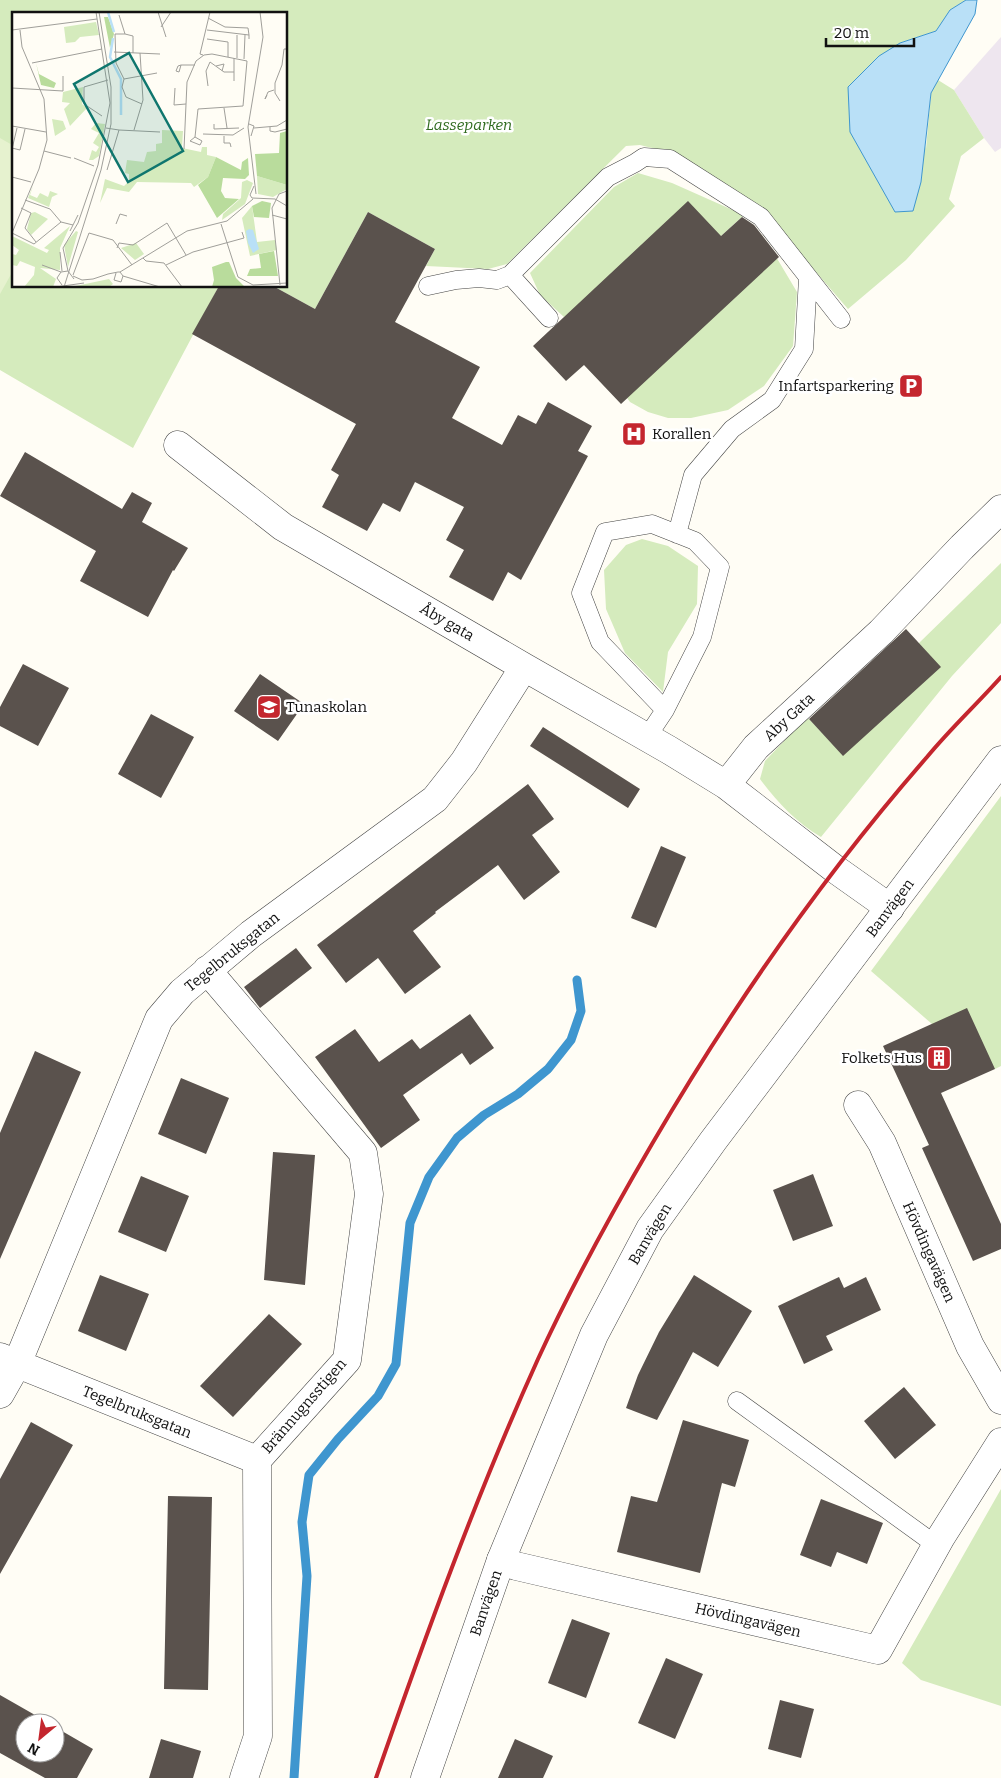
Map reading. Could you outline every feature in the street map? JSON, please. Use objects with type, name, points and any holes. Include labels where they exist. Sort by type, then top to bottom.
[{"type":"street","name":"Åby gata","points":[[178,445],[284,527],[524,668],[647,737],[726,785]]},
{"type":"street","name":"Aby Gata","points":[[726,785],[756,748],[881,632],[962,547],[1001,510]]},
{"type":"street","name":"Tegelbruksgatan","points":[[0,1394],[8,1360],[159,1019],[182,992],[251,934],[435,798],[464,762],[524,668]]},
{"type":"street","name":"Banvägen","points":[[425,1778],[501,1560],[594,1336],[650,1229],[712,1141],[1001,760]]},
{"type":"street","points":[[726,785],[835,869],[890,908]]},
{"type":"street","name":"Brännugnsstigen","points":[[207,970],[362,1153],[368,1194],[348,1360],[257,1460],[258,1736],[244,1778]]},
{"type":"street","name":"Hövdingavägen","points":[[858,1105],[882,1143],[970,1346],[1001,1400]]},
{"type":"street","name":"Tegelbruksgatan","points":[[8,1360],[257,1460]]},
{"type":"street","name":"Hövdingavägen","points":[[501,1560],[516,1566],[878,1650],[936,1545],[1001,1442]]},
{"type":"lane","points":[[428,286],[456,280],[478,278],[497,280],[510,275],[608,177],[635,164],[644,157],[670,159],[761,217],[841,319]]},
{"type":"lane","points":[[510,275],[549,318]]},
{"type":"lane","points":[[677,534],[692,474],[732,429],[772,400],[804,349],[808,278]]},
{"type":"lane","points":[[647,737],[666,710],[702,637],[720,567],[695,542],[652,524],[605,532],[581,593],[600,642],[666,710]]},
{"type":"lane","points":[[737,1401],[936,1545]]},
{"type":"shaded area","points":[[1001,37],[1001,148],[995,152],[954,90]]},
{"type":"green space","name":"Lasseparken","points":[[0,0],[966,0],[950,10],[936,31],[900,43],[926,149],[931,93],[938,80],[954,90],[984,138],[961,156],[949,199],[955,206],[906,260],[848,309],[762,210],[664,151],[640,145],[626,146],[507,264],[488,269],[426,266],[435,249],[368,212],[315,309],[277,288],[288,288],[288,12],[12,12],[12,288],[218,288],[133,448],[0,370]]},
{"type":"green space","points":[[0,138],[12,145],[12,273],[0,294]]},
{"type":"green space","points":[[638,173],[672,183],[744,215],[721,236],[564,317],[540,295],[530,273],[614,187]]},
{"type":"green space","points":[[772,250],[797,292],[793,346],[764,386],[728,410],[691,418],[668,418],[648,412],[630,402],[622,391]]},
{"type":"green space","points":[[642,539],[668,546],[698,566],[697,604],[668,652],[663,692],[625,653],[606,609],[604,570],[626,545]]},
{"type":"green space","points":[[1001,563],[1001,623],[952,676],[821,837],[803,825],[773,796],[760,779],[765,761],[807,717],[843,755],[919,643]]},
{"type":"green space","points":[[1001,796],[1001,1066],[995,1069],[932,1024],[871,971]]},
{"type":"green space","points":[[1001,1489],[1001,1706],[921,1680],[902,1663]]},
{"type":"water","points":[[966,0],[977,0],[975,14],[931,93],[921,182],[913,211],[895,212],[850,132],[848,87],[879,56],[900,43],[936,31],[950,10]]},
{"type":"building","points":[[688,201],[721,236],[742,217],[754,225],[779,257],[621,404],[584,365],[566,381],[533,346]]},
{"type":"building","points":[[368,212],[435,249],[395,322],[480,367],[452,418],[502,445],[518,415],[536,424],[548,402],[592,426],[578,451],[588,456],[521,580],[508,572],[493,601],[449,577],[464,550],[446,540],[464,507],[415,482],[400,512],[383,503],[367,531],[322,507],[339,475],[331,470],[356,424],[192,334],[218,288],[277,288],[315,309]]},
{"type":"building","points":[[25,452],[122,509],[132,492],[152,503],[142,522],[188,548],[173,570],[148,617],[80,581],[96,551],[0,496]]},
{"type":"building","points":[[906,629],[941,667],[843,756],[809,719]]},
{"type":"building","points":[[23,664],[69,688],[38,746],[0,726],[0,707]]},
{"type":"building","name":"Tunaskolan","points":[[260,674],[304,704],[278,741],[234,711]]},
{"type":"building","points":[[151,714],[194,737],[161,798],[118,774]]},
{"type":"building","points":[[543,727],[640,789],[628,808],[530,746]]},
{"type":"building","points":[[528,784],[554,819],[532,835],[560,872],[524,900],[498,865],[435,912],[413,931],[441,967],[405,994],[378,958],[346,983],[317,945]]},
{"type":"building","points":[[661,846],[686,857],[656,928],[631,918]]},
{"type":"building","points":[[296,948],[312,968],[260,1008],[244,987]]},
{"type":"building","points":[[967,1008],[995,1069],[941,1093],[1001,1224],[1001,1249],[973,1261],[922,1148],[929,1145],[883,1046]]},
{"type":"building","points":[[470,1014],[494,1048],[470,1065],[462,1053],[403,1095],[420,1120],[381,1148],[315,1057],[355,1029],[379,1062],[412,1039],[420,1049]]},
{"type":"building","points":[[35,1051],[81,1072],[0,1259],[0,1133]]},
{"type":"building","points":[[181,1078],[229,1098],[206,1154],[158,1134]]},
{"type":"building","points":[[273,1152],[315,1155],[305,1285],[264,1280]]},
{"type":"building","points":[[813,1174],[833,1226],[793,1241],[773,1190]]},
{"type":"building","points":[[141,1176],[189,1196],[166,1252],[118,1232]]},
{"type":"building","points":[[100,1275],[149,1294],[126,1351],[78,1331]]},
{"type":"building","points":[[694,1275],[752,1311],[718,1367],[693,1352],[657,1420],[626,1408],[638,1375],[659,1332]]},
{"type":"building","points":[[839,1277],[844,1288],[866,1277],[881,1310],[826,1336],[833,1350],[804,1364],[778,1306]]},
{"type":"building","points":[[269,1314],[302,1344],[233,1417],[200,1386]]},
{"type":"building","points":[[904,1387],[936,1425],[895,1459],[864,1421]]},
{"type":"building","points":[[683,1420],[749,1440],[735,1487],[722,1483],[700,1573],[617,1552],[631,1496],[657,1502]]},
{"type":"building","points":[[31,1422],[73,1445],[0,1574],[0,1479]]},
{"type":"building","points":[[168,1496],[212,1497],[208,1690],[164,1689]]},
{"type":"building","points":[[821,1499],[883,1523],[867,1564],[837,1552],[831,1567],[800,1555]]},
{"type":"building","points":[[572,1619],[610,1633],[586,1698],[548,1683]]},
{"type":"building","points":[[666,1658],[703,1674],[675,1739],[638,1723]]},
{"type":"building","points":[[0,1695],[32,1713],[15,1713],[15,1761],[0,1753]]},
{"type":"building","points":[[780,1700],[814,1709],[801,1758],[768,1749]]},
{"type":"building","points":[[65,1733],[93,1749],[77,1778],[45,1778],[18,1763],[65,1763]]},
{"type":"building","points":[[161,1739],[201,1751],[193,1778],[149,1778]]},
{"type":"building","points":[[515,1739],[553,1756],[543,1778],[498,1778]]},
{"type":"waterway","points":[[294,1778],[307,1576],[302,1522],[309,1475],[338,1439],[378,1396],[396,1364],[410,1223],[429,1177],[457,1138],[484,1115],[518,1094],[548,1069],[571,1040],[581,1011],[577,980]]},
{"type":"railway","points":[[376,1778],[452,1567],[515,1411],[564,1304],[652,1144],[714,1042],[815,896],[851,848],[945,736],[1001,677]]},
{"type":"place","name":"Infartsparkering","points":[[911,386]]},
{"type":"place","name":"Korallen","points":[[634,434]]},
{"type":"place","name":"Tunaskolan","points":[[269,707]]},
{"type":"place","name":"Folkets Hus","points":[[939,1058]]}]
